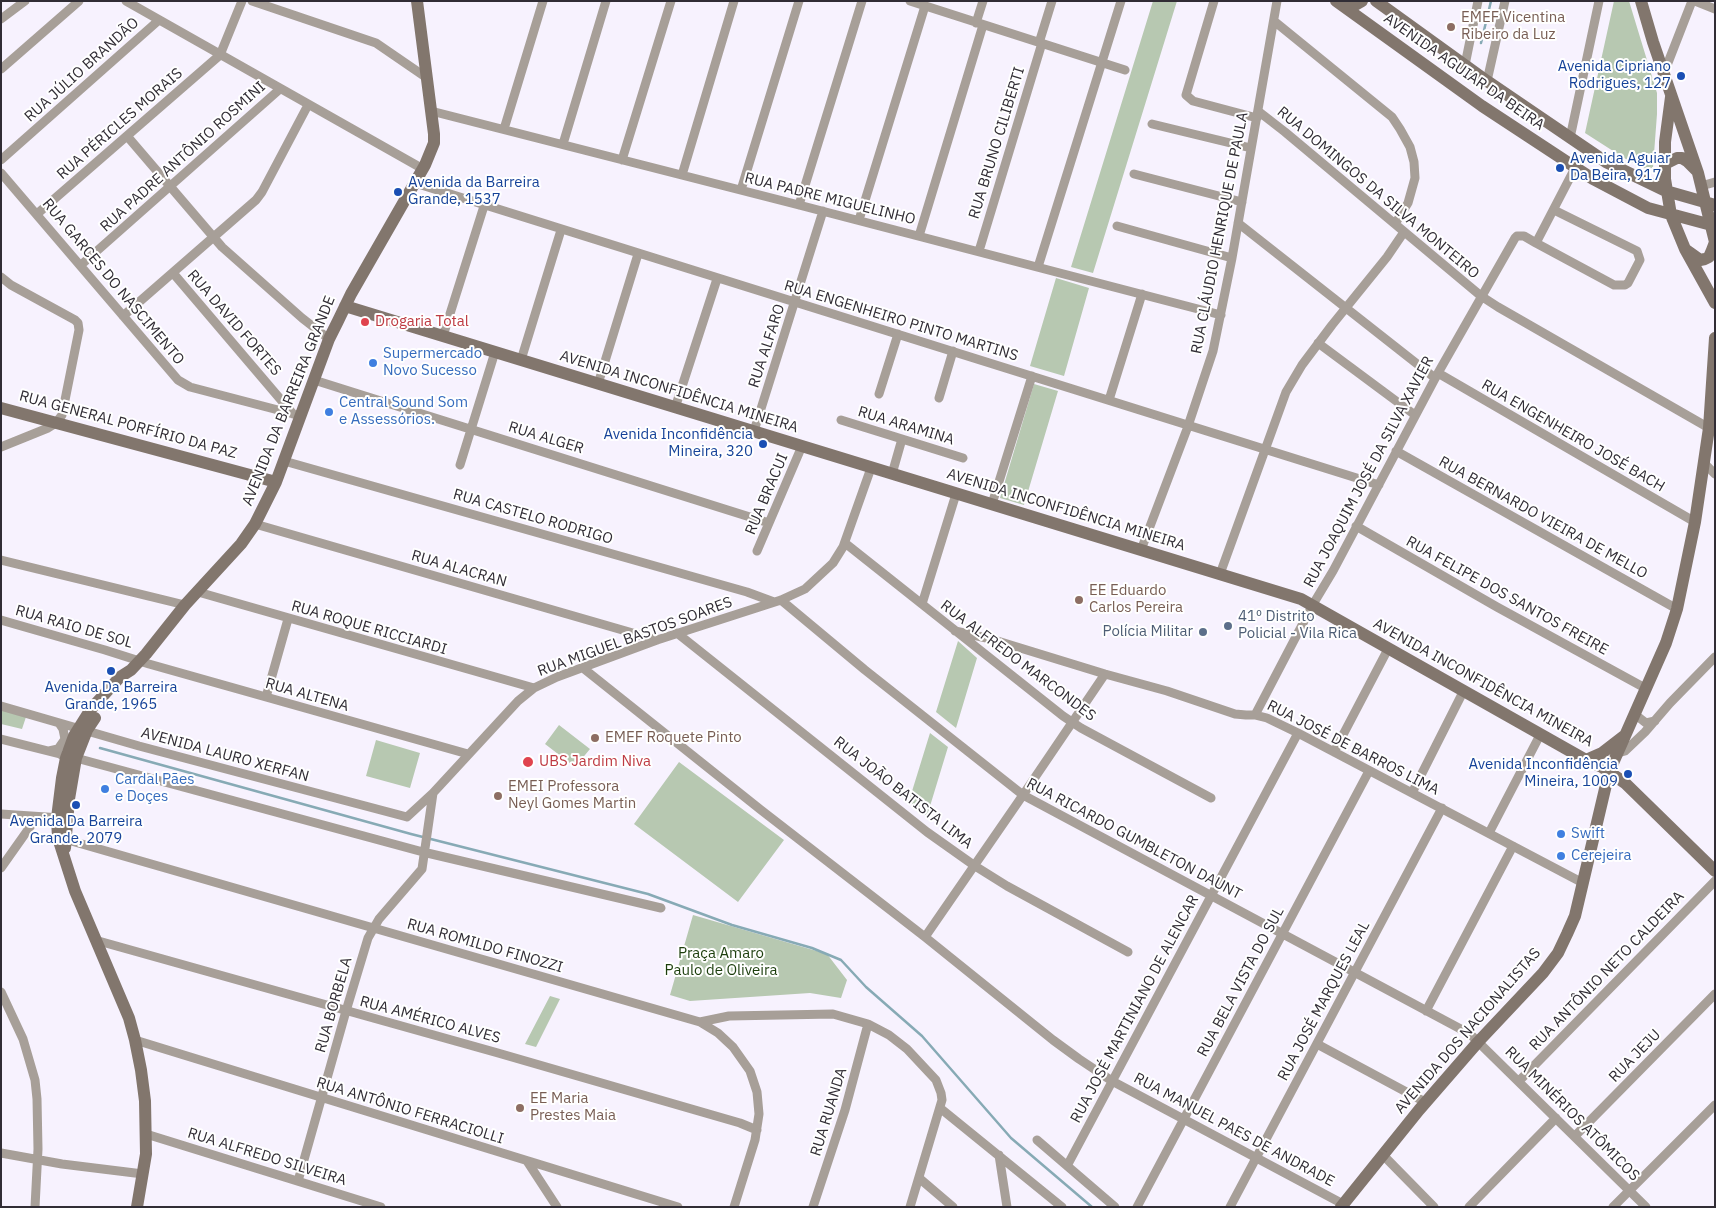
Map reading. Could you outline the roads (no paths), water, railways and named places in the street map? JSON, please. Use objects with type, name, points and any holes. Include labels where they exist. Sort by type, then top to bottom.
[{"type":"main road","name":"AVENIDA DA BARREIRA GRANDE","points":[[138,1207],[146,1134],[145,1100],[135,1040],[128,1018],[64,860],[62,818],[71,758],[83,729],[102,709],[135,665],[185,605],[241,544],[255,524],[276,482],[297,415],[314,380],[329,339],[345,306],[422,169],[434,139],[417,1]]},
{"type":"main road","name":"AVENIDA AGUIAR DA BEIRA","points":[[1336,1],[1482,106],[1575,168],[1648,208],[1713,225]]},
{"type":"main road","points":[[1346,1],[1355,5],[1362,1]]},
{"type":"main road","name":"AVENIDA AGUIAR DA BEIRA","points":[[1376,1],[1487,81],[1606,162],[1666,191],[1710,204]]},
{"type":"main road","points":[[1641,1],[1647,24],[1702,186],[1710,204],[1715,242],[1709,257],[1700,260],[1685,249]]},
{"type":"main road","points":[[1672,94],[1665,142],[1666,191],[1671,215],[1685,249],[1715,303]]},
{"type":"main road","points":[[1665,164],[1677,158],[1682,158],[1698,173]]},
{"type":"main road","name":"AVENIDA INCONFIDÊNCIA MINEIRA","points":[[345,306],[1301,599],[1463,692],[1610,772],[1625,783],[1715,871]]},
{"type":"main road","name":"AVENIDA DOS NACIONALISTAS","points":[[1342,1205],[1478,1042],[1544,974],[1558,953],[1575,916],[1610,772],[1666,642],[1677,608],[1696,522],[1714,381],[1715,338]]},
{"type":"main road","name":"RUA GENERAL PORFÍRIO DA PAZ","points":[[1,408],[276,482]]},
{"type":"main road","points":[[1586,760],[1602,753],[1626,734]]},
{"type":"street","points":[[1,19],[25,1]]},
{"type":"street","points":[[1,69],[79,1]]},
{"type":"street","points":[[126,1],[422,169]]},
{"type":"street","points":[[220,55],[242,1]]},
{"type":"street","points":[[252,1],[376,43],[427,78]]},
{"type":"street","points":[[504,129],[543,1]]},
{"type":"street","points":[[562,144],[606,1]]},
{"type":"street","points":[[622,160],[670,1]]},
{"type":"street","points":[[682,175],[734,1]]},
{"type":"street","points":[[740,190],[799,1]]},
{"type":"street","points":[[799,205],[862,1]]},
{"type":"street","points":[[919,236],[980,24],[984,1]]},
{"type":"street","name":"RUA BRUNO CILIBERTI","points":[[979,251],[1052,1]]},
{"type":"street","points":[[1038,267],[1121,1]]},
{"type":"street","points":[[1214,1],[1186,95],[1193,101],[1257,115]]},
{"type":"street","name":"RUA CLÁUDIO HENRIQUE DE PAULA","points":[[1141,550],[1206,375],[1221,315],[1277,1]]},
{"type":"street","points":[[1465,65],[1478,1]]},
{"type":"street","points":[[1487,81],[1505,1]]},
{"type":"street","points":[[1570,138],[1599,1]]},
{"type":"street","points":[[1664,73],[1693,1],[1715,9]]},
{"type":"street","points":[[914,2],[1125,70]]},
{"type":"street","points":[[859,220],[924,6]]},
{"type":"street","name":"RUA JÚLIO BRANDÃO","points":[[1,160],[159,20]]},
{"type":"street","points":[[1274,20],[1392,117],[1400,129],[1410,147],[1414,162],[1415,178],[1408,203],[1395,224]]},
{"type":"street","name":"RUA PÉRICLES MORAIS","points":[[37,214],[220,55]]},
{"type":"street","name":"RUA PADRE ANTÔNIO ROSMINI","points":[[81,265],[280,89]]},
{"type":"street","points":[[124,316],[256,200],[308,105]]},
{"type":"street","name":"RUA PADRE MIGUELINHO","points":[[431,111],[1221,315]]},
{"type":"street","name":"RUA DOMINGOS DA SILVA MONTEIRO","points":[[1257,115],[1285,132],[1481,296],[1520,321],[1709,428]]},
{"type":"street","points":[[1152,124],[1251,148]]},
{"type":"street","points":[[127,136],[213,238],[302,318],[329,339]]},
{"type":"street","points":[[1536,242],[1575,168]]},
{"type":"street","name":"RUA GARCES DO NASCIMENTO","points":[[1,173],[178,380],[183,384],[297,415]]},
{"type":"street","points":[[1134,174],[1242,202]]},
{"type":"street","points":[[1702,186],[1715,182]]},
{"type":"street","name":"RUA ENGENHEIRO PINTO MARTINS","points":[[414,183],[1379,484]]},
{"type":"street","points":[[443,336],[484,206]]},
{"type":"street","points":[[1481,296],[1517,236],[1524,236],[1536,242],[1614,285],[1625,285],[1628,283],[1640,260],[1637,251],[1554,210]]},
{"type":"street","name":"RUA ALFARO","points":[[754,431],[823,211]]},
{"type":"street","name":"RUA ENGENHEIRO JOSÉ BACH","points":[[1238,223],[1346,309],[1436,376],[1696,522]]},
{"type":"street","points":[[1117,226],[1232,258]]},
{"type":"street","points":[[521,360],[561,230]]},
{"type":"street","points":[[1220,574],[1286,392],[1318,343],[1387,257],[1404,232]]},
{"type":"street","points":[[598,384],[638,254]]},
{"type":"street","name":"RUA DAVID FORTES","points":[[173,273],[297,415]]},
{"type":"street","points":[[1,277],[75,320],[79,330],[62,415],[56,423],[1,447]]},
{"type":"street","points":[[675,408],[717,279]]},
{"type":"street","points":[[1109,400],[1142,294]]},
{"type":"street","name":"RUA JOAQUIM JOSÉ DA SILVA XAVIER","points":[[1255,714],[1436,376],[1481,296]]},
{"type":"street","points":[[879,394],[898,334]]},
{"type":"street","points":[[1318,343],[1415,415]]},
{"type":"street","points":[[460,466],[495,352]]},
{"type":"street","points":[[939,398],[953,352]]},
{"type":"street","points":[[992,504],[1032,376]]},
{"type":"street","name":"RUA ALGER","points":[[314,380],[769,523]]},
{"type":"street","name":"RUA ARAMINA","points":[[840,420],[963,458]]},
{"type":"street","points":[[892,474],[902,439]]},
{"type":"street","name":"RUA BRACUI","points":[[757,552],[802,446]]},
{"type":"street","name":"RUA BERNARDO VIEIRA DE MELLO","points":[[1396,451],[1677,608]]},
{"type":"street","name":"RUA CASTELO RODRIGO","points":[[284,460],[777,601]]},
{"type":"street","points":[[1704,464],[1715,474]]},
{"type":"street","name":"RUA MIGUEL BASTOS SOARES","points":[[433,792],[518,701],[534,688],[656,640],[777,601],[805,589],[833,563],[845,543],[871,468]]},
{"type":"street","points":[[922,604],[956,494]]},
{"type":"street","name":"RUA ALACRAN","points":[[255,524],[656,640]]},
{"type":"street","name":"RUA FELIPE DOS SANTOS FREIRE","points":[[1356,526],[1497,607],[1645,688]]},
{"type":"street","name":"RUA ALFREDO MARCONDES","points":[[845,543],[1073,723],[1211,798]]},
{"type":"street","points":[[1,560],[185,605]]},
{"type":"street","name":"RUA ROQUE RICCIARDI","points":[[198,592],[534,688]]},
{"type":"street","name":"RUA RICARDO GUMBLETON DAUNT","points":[[777,601],[1023,795],[1470,1034],[1478,1042]]},
{"type":"street","points":[[266,697],[288,619]]},
{"type":"street","name":"RUA RAIO DE SOL","points":[[1,620],[135,665]]},
{"type":"street","name":"RUA JOSÉ DE BARROS LIMA","points":[[955,631],[991,639],[1167,691],[1235,714],[1246,716],[1255,714],[1298,733],[1583,883]]},
{"type":"street","name":"RUA JOÃO BATISTA LIMA","points":[[677,634],[927,832],[975,866],[1022,895],[1128,952]]},
{"type":"street","points":[[1334,752],[1388,649]]},
{"type":"street","points":[[1618,753],[1625,751],[1715,657]]},
{"type":"street","name":"RUA ALTENA","points":[[135,665],[266,697],[468,754]]},
{"type":"street","name":"RUA MANUEL PAES DE ANDRADE","points":[[583,668],[1053,1040],[1112,1081],[1342,1205]]},
{"type":"street","points":[[924,937],[975,866],[1105,674]]},
{"type":"street","points":[[1412,793],[1463,692]]},
{"type":"street","name":"AVENIDA LAURO XERFAN","points":[[1,706],[399,816],[407,817],[433,792]]},
{"type":"street","points":[[1635,711],[1641,720],[1646,723],[1655,721]]},
{"type":"street","points":[[49,751],[58,749],[65,739],[63,729],[59,723]]},
{"type":"street","name":"RUA JOSÉ MARTINIANO DE ALENCAR","points":[[1067,1166],[1298,733]]},
{"type":"street","points":[[1489,833],[1540,735]]},
{"type":"street","points":[[1,739],[423,852],[661,908]]},
{"type":"street","name":"RUA BELA VISTA DO SUL","points":[[1137,1207],[1369,771]]},
{"type":"street","points":[[423,852],[433,792]]},
{"type":"street","name":"RUA JOSÉ MARQUES LEAL","points":[[1230,1207],[1442,808]]},
{"type":"street","points":[[1,814],[62,818]]},
{"type":"street","points":[[1,868],[37,817]]},
{"type":"street","name":"RUA ROMILDO FINOZZI","points":[[62,838],[700,1022],[718,1032],[733,1047],[750,1071],[757,1092],[759,1114],[757,1130],[734,1207]]},
{"type":"street","points":[[1426,1011],[1513,846]]},
{"type":"street","name":"RUA BORBELA","points":[[298,1181],[368,938],[373,928],[422,869],[423,852]]},
{"type":"street","name":"RUA ANTÔNIO NETO CALDEIRA","points":[[1519,1081],[1715,881]]},
{"type":"street","name":"RUA AMÉRICO ALVES","points":[[95,940],[740,1123],[757,1130]]},
{"type":"street","points":[[1,992],[23,1039],[35,1080],[38,1159],[35,1207]]},
{"type":"street","name":"RUA JEJU","points":[[1575,1136],[1715,994]]},
{"type":"street","points":[[700,1022],[729,1016],[833,1014],[868,1024],[889,1035],[907,1049],[936,1080],[941,1093],[940,1108],[910,1207]]},
{"type":"street","name":"RUA RUANDA","points":[[813,1207],[845,1110],[868,1024]]},
{"type":"street","name":"RUA ANTÔNIO FERRACIOLLI","points":[[135,1040],[678,1207]]},
{"type":"street","name":"RUA MINÉRIOS ATÔMICOS","points":[[1478,1042],[1646,1207]]},
{"type":"street","points":[[1317,1044],[1426,1102]]},
{"type":"street","points":[[1613,1207],[1715,1105]]},
{"type":"street","points":[[940,1108],[1062,1207]]},
{"type":"street","points":[[1469,1207],[1556,1118]]},
{"type":"street","name":"RUA ALFREDO SILVEIRA","points":[[146,1134],[381,1207]]},
{"type":"street","points":[[1037,1140],[1115,1207]]},
{"type":"street","points":[[1,1153],[143,1174]]},
{"type":"street","points":[[999,1155],[1007,1207]]},
{"type":"street","points":[[1383,1155],[1432,1206]]},
{"type":"street","points":[[527,1161],[557,1207]]},
{"type":"street","points":[[918,1178],[953,1207]]},
{"type":"waterway","points":[[1481,43],[1491,1]]},
{"type":"waterway","points":[[100,748],[411,834],[648,894],[732,925],[812,948],[841,960],[866,987],[922,1036],[1011,1138],[1092,1207]]},
{"type":"place","name":"EMEF Vicentina Ribeiro da Luz","points":[[1451,27]]},
{"type":"place","name":"Avenida Cipriano Rodrigues, 127","points":[[1681,76]]},
{"type":"place","name":"Avenida Aguiar Da Beira, 917","points":[[1560,168]]},
{"type":"place","name":"Avenida da Barreira Grande, 1537","points":[[398,192]]},
{"type":"place","name":"Drogaria Total","points":[[365,322]]},
{"type":"place","name":"Supermercado Novo Sucesso","points":[[373,363]]},
{"type":"place","name":"Central Sound Som e Assessórios.","points":[[329,412]]},
{"type":"place","name":"Avenida Inconfidência Mineira, 320","points":[[763,444]]},
{"type":"place","name":"EE Eduardo Carlos Pereira","points":[[1079,600]]},
{"type":"place","name":"41º Distrito Policial - Vila Rica","points":[[1228,626]]},
{"type":"place","name":"Polícia Militar","points":[[1203,632]]},
{"type":"place","name":"Avenida Da Barreira Grande, 1965","points":[[111,671]]},
{"type":"place","name":"EMEF Roquete Pinto","points":[[595,738]]},
{"type":"place","name":"UBS Jardim Niva","points":[[528,762]]},
{"type":"place","name":"Avenida Inconfidência Mineira, 1009","points":[[1628,774]]},
{"type":"place","name":"Cardal Pães e Doçes","points":[[105,789]]},
{"type":"place","name":"EMEI Professora Neyl Gomes Martin","points":[[498,796]]},
{"type":"place","name":"Avenida Da Barreira Grande, 2079","points":[[76,805]]},
{"type":"place","name":"Swift","points":[[1561,834]]},
{"type":"place","name":"Cerejeira","points":[[1561,856]]},
{"type":"place","name":"EE Maria Prestes Maia","points":[[520,1108]]},
{"type":"park label","name":"Praça Amaro Paulo de Oliveira","points":[[721,962]]}]
